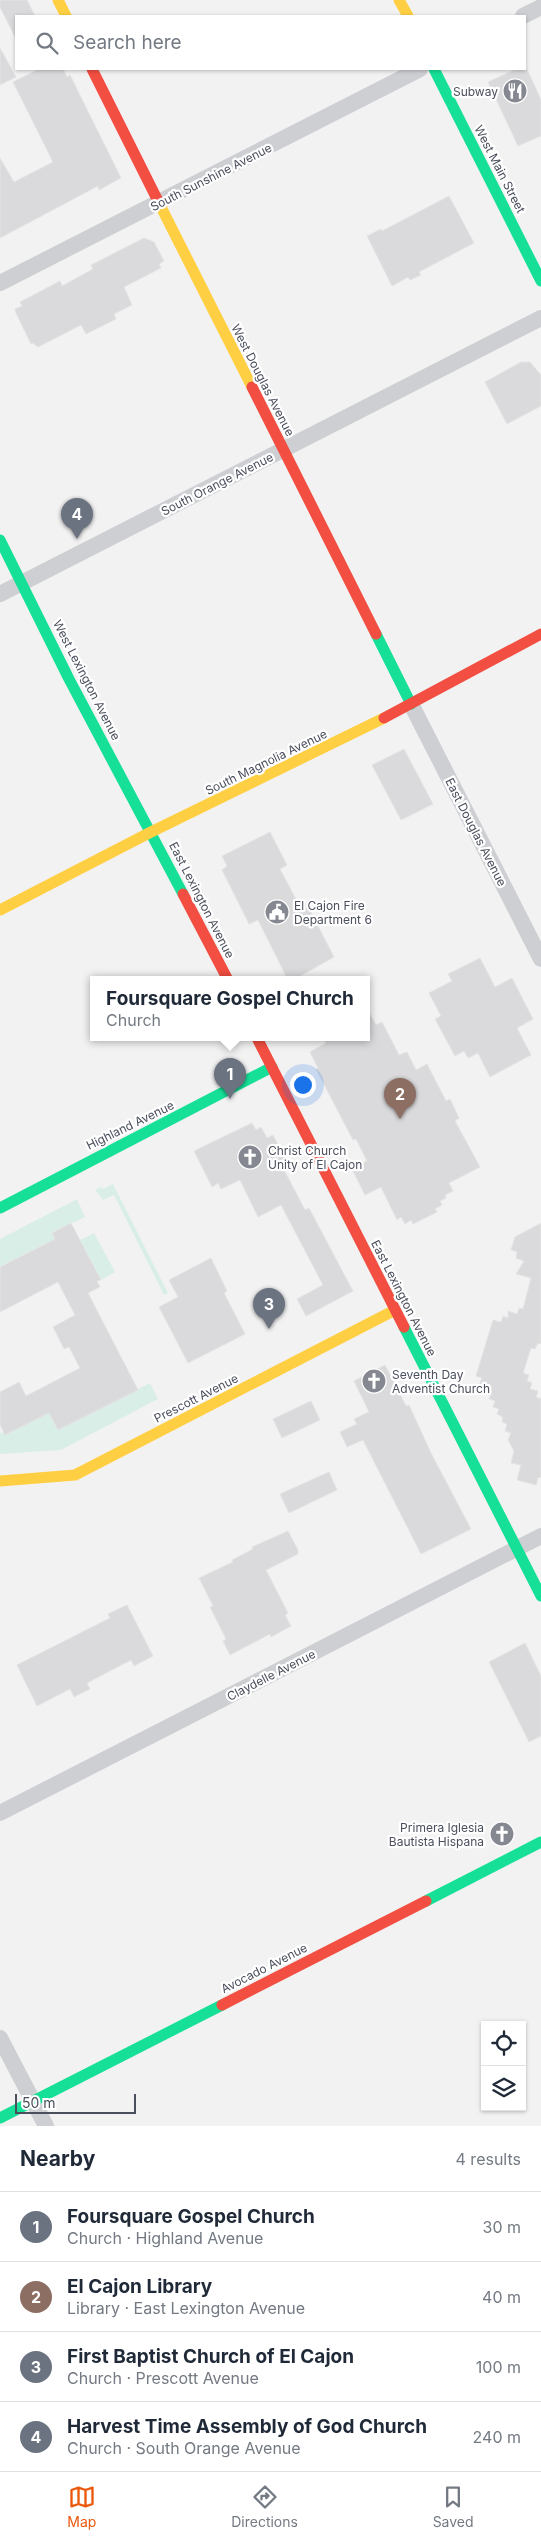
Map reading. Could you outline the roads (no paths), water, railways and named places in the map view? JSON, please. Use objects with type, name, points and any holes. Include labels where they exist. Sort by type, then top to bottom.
[{"type":"street","points":[[58,0],[66,15]]},
{"type":"street","points":[[400,0],[408,15]]},
{"type":"street","points":[[525,15],[541,7]]},
{"type":"street","name":"West Douglas Avenue","points":[[92,70],[158,204],[411,704]]},
{"type":"street","name":"South Sunshine Avenue","points":[[0,282],[158,204],[418,70]]},
{"type":"street","name":"West Main Street","points":[[435,70],[541,281]]},
{"type":"street","name":"South Orange Avenue","points":[[0,594],[541,318]]},
{"type":"street","name":"West Lexington Avenue","points":[[0,540],[23,582],[69,679],[151,832]]},
{"type":"street","name":"South Magnolia Avenue","points":[[0,910],[151,832],[343,740],[541,634]]},
{"type":"street","name":"East Douglas Avenue","points":[[411,704],[541,959]]},
{"type":"street","name":"East Lexington Avenue","points":[[151,832],[226,976]]},
{"type":"street","name":"East Lexington Avenue","points":[[259,1041],[541,1596]]},
{"type":"street","name":"Highland Avenue","points":[[0,1208],[272,1067]]},
{"type":"street","name":"Prescott Avenue","points":[[0,1481],[75,1475],[395,1310]]},
{"type":"street","name":"Claydelle Avenue","points":[[0,1813],[515,1547],[541,1536]]},
{"type":"street","name":"Avocado Avenue","points":[[0,2118],[541,1842]]},
{"type":"street","points":[[0,2038],[46,2126]]},
{"type":"place","name":"Subway","points":[[515,91]]},
{"type":"place","name":"Harvest Time Assembly of God Church","points":[[77,539]]},
{"type":"place","name":"El Cajon Fire Department 6","points":[[277,912]]},
{"type":"place","name":"Foursquare Gospel Church","points":[[230,1099]]},
{"type":"place","name":"El Cajon Library","points":[[400,1119]]},
{"type":"place","name":"Christ Church Unity of El Cajon","points":[[250,1157]]},
{"type":"place","name":"First Baptist Church of El Cajon","points":[[269,1329]]},
{"type":"place","name":"Seventh Day Adventist Church","points":[[374,1381]]},
{"type":"place","name":"Primera Iglesia Bautista Hispana","points":[[502,1834]]}]
